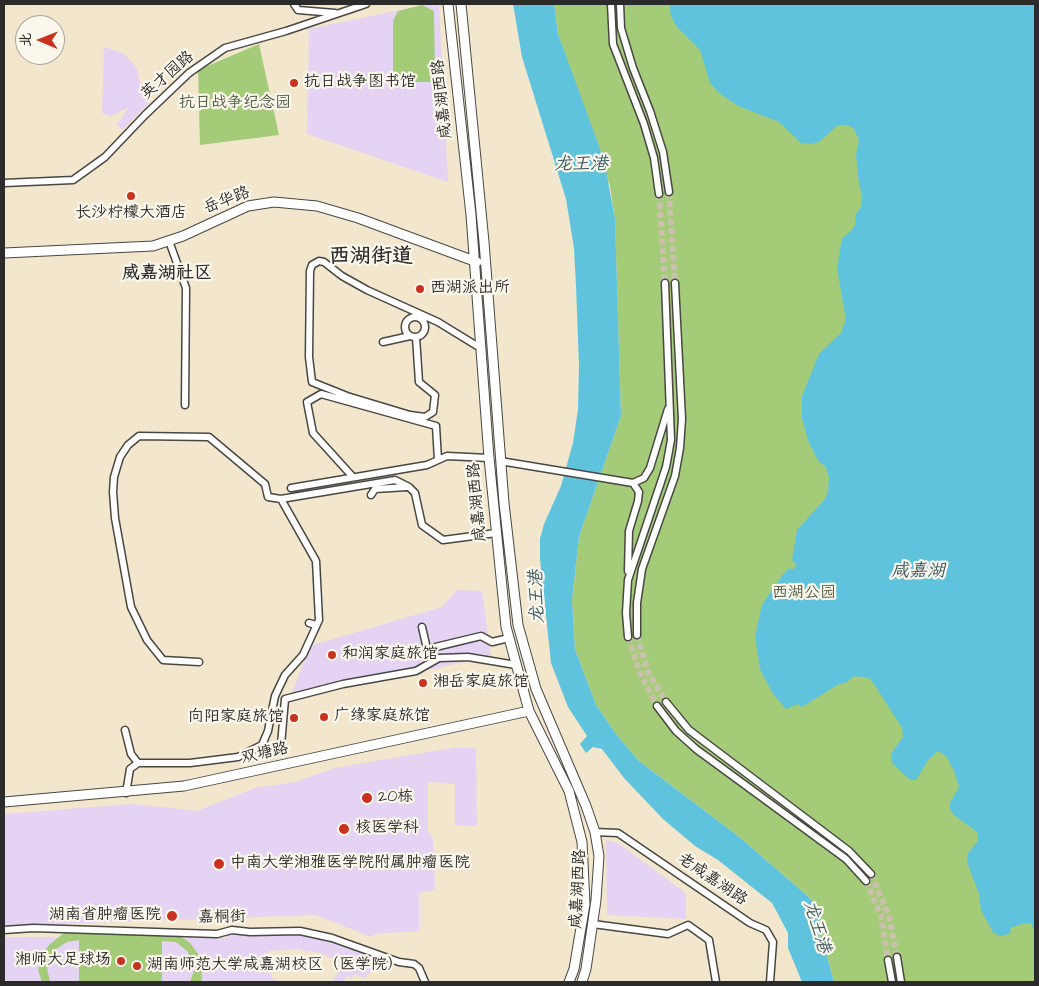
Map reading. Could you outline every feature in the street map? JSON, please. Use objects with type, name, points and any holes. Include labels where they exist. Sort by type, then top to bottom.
[{"type":"main road","name":"咸嘉湖西路","points":[[448,4],[471,215],[489,458],[506,627],[529,711],[569,791],[582,842],[585,904],[574,969],[569,982]]},
{"type":"main road","name":"咸嘉湖西路","points":[[461,4],[486,263],[500,461],[512,586],[526,659],[550,722],[579,786],[595,832],[599,856],[593,924],[582,982]]},
{"type":"main road","name":"岳华路","points":[[4,253],[153,246],[169,241],[248,206],[274,202],[317,206],[474,261],[486,263]]},
{"type":"main road","name":"双塘路","points":[[4,802],[184,786],[529,711]]},
{"type":"street","points":[[294,4],[298,10],[339,13]]},
{"type":"street","name":"英才园路","points":[[4,183],[73,180],[105,157],[189,73],[225,48],[286,31],[366,4]]},
{"type":"street","points":[[611,4],[613,44],[644,124],[654,158],[659,194]]},
{"type":"street","points":[[620,4],[621,28],[632,68],[650,111],[663,152],[669,192]]},
{"type":"street","points":[[169,241],[186,288],[185,405]]},
{"type":"street","points":[[383,342],[413,337],[419,382],[435,395],[433,412],[425,417],[410,415],[347,396],[312,382],[309,357],[310,270],[312,265],[319,261],[324,262],[350,281],[438,322],[482,349]]},
{"type":"street","points":[[637,635],[637,603],[642,569],[675,476],[680,448],[682,419],[675,283]]},
{"type":"street","points":[[628,580],[666,467],[670,440],[665,284]]},
{"type":"street","points":[[352,476],[313,433],[306,402],[322,394],[436,426],[438,460]]},
{"type":"street","points":[[500,461],[560,469],[633,483],[644,478],[650,468],[670,403]]},
{"type":"street","points":[[199,662],[163,660],[147,640],[131,607],[115,518],[113,492],[114,477],[120,457],[128,444],[139,436],[209,437],[265,484],[268,498],[281,499],[395,480],[409,487],[415,493],[422,525],[443,540],[496,533]]},
{"type":"street","points":[[291,488],[352,476],[427,465],[447,456],[489,458]]},
{"type":"street","points":[[628,637],[626,613],[629,531],[638,501],[638,492],[633,483]]},
{"type":"street","points":[[372,495],[376,489],[409,487]]},
{"type":"street","points":[[126,792],[130,769],[138,763],[190,763],[238,757],[262,745],[268,731],[275,696],[285,675],[303,655],[319,620],[316,561],[281,499]]},
{"type":"street","points":[[309,623],[316,626]]},
{"type":"street","points":[[422,627],[427,649],[481,636],[492,642],[509,638]]},
{"type":"street","points":[[281,745],[285,699],[343,684],[416,671],[439,658],[468,658],[516,666]]},
{"type":"street","points":[[666,702],[689,730],[849,851],[871,874]]},
{"type":"street","points":[[658,706],[676,731],[696,749],[846,859],[866,881]]},
{"type":"street","points":[[125,730],[132,754],[138,763]]},
{"type":"street","name":"老咸嘉湖路","points":[[595,832],[618,833],[750,923],[766,930],[773,942],[770,982]]},
{"type":"street","points":[[593,924],[668,934],[688,924],[708,940],[716,982]]},
{"type":"street","name":"嘉桐街","points":[[4,930],[33,928],[217,934],[232,930],[250,932],[300,931],[332,938],[399,962],[414,964],[419,968],[425,982]]},
{"type":"street","points":[[897,957],[901,982]]},
{"type":"street","points":[[888,960],[892,982]]},
{"type":"shaded area","points":[[429,4],[439,4],[448,182],[307,134],[309,29]]},
{"type":"shaded area","points":[[104,47],[123,53],[137,68],[141,86],[151,101],[122,130],[117,125],[129,107],[111,116],[102,113]]},
{"type":"shaded area","points":[[457,590],[482,591],[491,656],[406,675],[291,695],[310,646],[442,607]]},
{"type":"shaded area","name":"中南大学湘雅医学院附属肿瘤医院","points":[[452,748],[476,748],[477,826],[455,825],[455,784],[428,782],[428,832],[433,838],[435,890],[419,893],[419,931],[375,934],[371,937],[316,915],[4,926],[4,814],[132,804],[197,811],[255,788],[295,782],[335,768]]},
{"type":"shaded area","points":[[606,840],[618,843],[686,893],[686,919],[607,915]]},
{"type":"shaded area","name":"湖南师范大学咸嘉湖校区（医学院）","points":[[279,930],[332,938],[393,960],[393,966],[384,966],[380,972],[373,970],[364,978],[355,974],[352,978],[347,976],[343,982],[331,982],[341,970],[339,961],[319,953],[296,949],[268,951],[272,979],[283,982],[4,982],[4,937],[226,938],[230,931]]},
{"type":"green space","name":"西湖公园","points":[[554,4],[1035,4],[1035,982],[834,982],[827,956],[833,946],[820,943],[819,915],[810,898],[738,836],[639,761],[616,734],[596,705],[575,649],[572,600],[579,537],[621,416],[615,220],[610,186],[558,34]]},
{"type":"green space","points":[[422,5],[434,11],[435,82],[393,82],[393,21],[398,11]]},
{"type":"green space","name":"抗日战争纪念园","points":[[259,44],[279,135],[200,145],[198,70]]},
{"type":"green space","name":"湘师大足球场","points":[[65,932],[177,934],[190,943],[200,957],[201,982],[190,982],[195,968],[188,952],[176,942],[162,941],[162,982],[79,982],[79,940],[67,942],[56,949],[49,959],[47,968],[50,982],[42,982],[38,970],[43,953],[49,945]]},
{"type":"water","name":"龙王港","points":[[513,4],[554,4],[558,34],[604,160],[615,219],[621,416],[579,537],[572,600],[575,649],[596,705],[616,734],[639,761],[738,836],[810,898],[819,915],[820,943],[833,946],[834,948],[827,956],[834,982],[802,982],[788,948],[788,933],[772,903],[718,860],[695,846],[663,819],[624,778],[602,749],[593,747],[586,753],[580,744],[587,736],[568,707],[551,663],[540,559],[540,539],[544,524],[561,486],[573,443],[578,409],[579,366],[574,248],[566,199],[522,57]]},
{"type":"water","name":"咸嘉湖","points":[[669,4],[1035,4],[1035,928],[1032,927],[1032,924],[1025,923],[1010,928],[1011,932],[1006,935],[999,936],[993,932],[981,910],[979,894],[967,862],[968,853],[978,841],[977,832],[954,815],[950,809],[950,803],[959,787],[954,771],[946,756],[938,751],[929,759],[916,780],[910,780],[892,763],[891,754],[903,737],[902,728],[869,678],[854,676],[846,683],[839,684],[802,707],[798,704],[786,709],[773,694],[760,669],[755,636],[762,605],[789,568],[792,570],[797,566],[792,560],[797,530],[825,499],[828,491],[829,477],[826,467],[819,462],[809,443],[802,419],[802,396],[819,354],[841,333],[846,320],[837,268],[842,238],[855,225],[856,214],[861,207],[862,194],[856,155],[859,140],[854,129],[848,125],[838,125],[819,142],[811,144],[801,143],[779,122],[738,106],[719,93],[710,83],[700,50],[677,27],[671,16]]},
{"type":"tunnel","points":[[669,192],[675,283]]},
{"type":"tunnel","points":[[659,194],[665,283]]},
{"type":"tunnel","points":[[637,635],[648,672],[666,702]]},
{"type":"tunnel","points":[[628,637],[641,675],[657,706]]},
{"type":"tunnel","points":[[871,874],[889,916],[897,957]]},
{"type":"tunnel","points":[[866,881],[881,916],[888,960]]},
{"type":"place","name":"抗日战争图书馆","points":[[294,83]]},
{"type":"place","name":"长沙柠檬大酒店","points":[[131,196]]},
{"type":"place","name":"西湖派出所","points":[[420,289]]},
{"type":"place","name":"和润家庭旅馆","points":[[332,655]]},
{"type":"place","name":"湘岳家庭旅馆","points":[[423,683]]},
{"type":"place","name":"广缘家庭旅馆","points":[[324,717]]},
{"type":"place","name":"向阳家庭旅馆","points":[[294,718]]},
{"type":"place","name":"20栋","points":[[367,798]]},
{"type":"place","name":"核医学科","points":[[344,829]]},
{"type":"place","name":"中南大学湘雅医学院附属肿瘤医院","points":[[219,864]]},
{"type":"place","name":"湖南省肿瘤医院","points":[[172,916]]},
{"type":"place","name":"湘师大足球场","points":[[121,961]]},
{"type":"place","name":"湖南师范大学咸嘉湖校区（医学院）","points":[[137,966]]},
{"type":"district","name":"西湖街道","points":[[371,258]]},
{"type":"district","name":"威嘉湖社区","points":[[167,274]]}]
